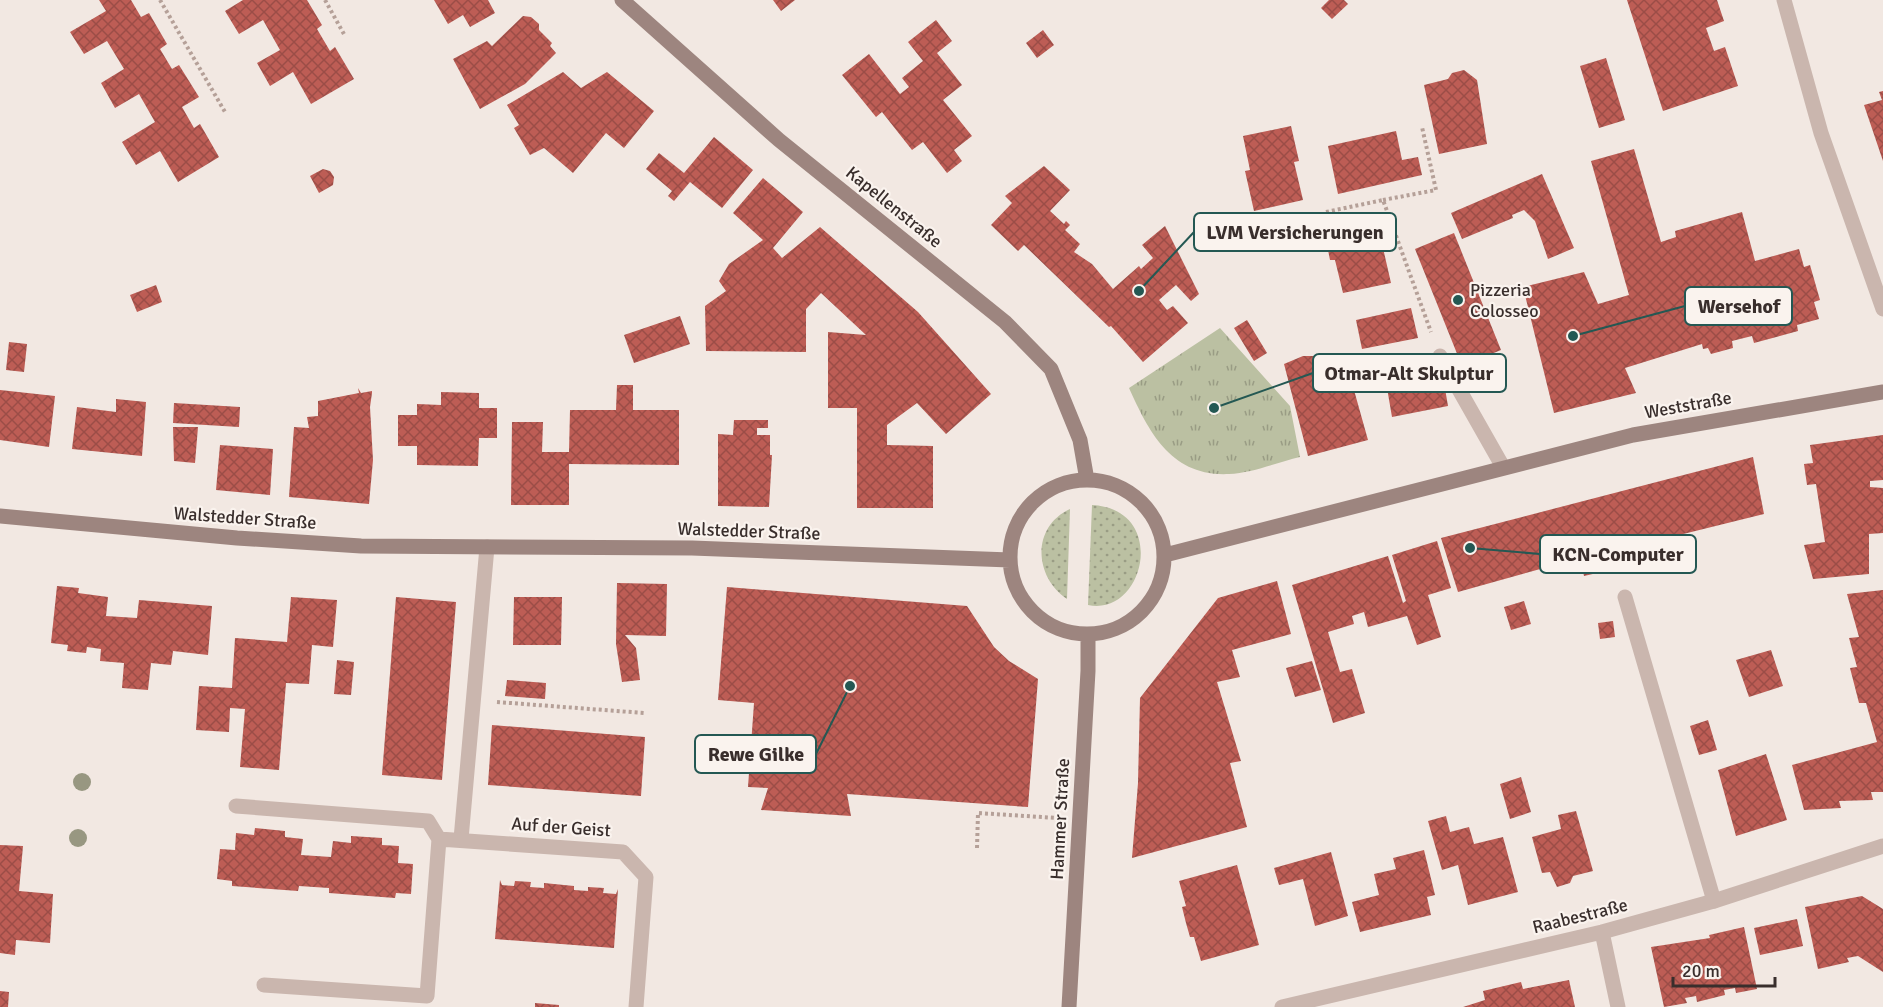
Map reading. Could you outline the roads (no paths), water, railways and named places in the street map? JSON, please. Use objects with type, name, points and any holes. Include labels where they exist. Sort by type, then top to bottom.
[{"type":"main road","name":"Kapellenstraße","points":[[622,0],[779,140],[1005,322],[1051,369],[1080,440],[1087,480]]},
{"type":"main road","name":"Weststraße","points":[[1165,555],[1633,435],[1883,392]]},
{"type":"main road","points":[[1087,480],[1111,483],[1132,494],[1149,510],[1160,531],[1165,555],[1161,579],[1150,601],[1139,613],[1112,630],[1088,634],[1064,630],[1043,620],[1026,604],[1014,583],[1010,560],[1013,535],[1023,513],[1041,495],[1063,484],[1087,480]]},
{"type":"main road","name":"Walstedder Straße","points":[[0,516],[362,546],[692,548],[1010,560]]},
{"type":"main road","name":"Hammer Straße","points":[[1069,1007],[1088,671],[1088,634]]},
{"type":"street","points":[[1784,0],[1821,133],[1883,309]]},
{"type":"street","points":[[1440,356],[1503,467]]},
{"type":"street","points":[[461,839],[487,547]]},
{"type":"street","points":[[1625,597],[1714,901]]},
{"type":"street","points":[[236,806],[428,821],[439,839],[427,996],[264,985]]},
{"type":"street","name":"Auf der Geist","points":[[439,839],[623,852],[646,877],[636,1007]]},
{"type":"street","name":"Raabestraße","points":[[1282,1007],[1334,1001],[1602,932],[1714,901],[1883,846]]},
{"type":"street","points":[[1602,932],[1618,1007]]},
{"type":"place","name":"LVM Versicherungen","points":[[1139,291]]},
{"type":"place","name":"Pizzeria Colosseo","points":[[1458,300]]},
{"type":"place","name":"Wersehof","points":[[1573,336]]},
{"type":"place","name":"Otmar-Alt Skulptur","points":[[1214,408]]},
{"type":"place","name":"KCN-Computer","points":[[1470,548]]},
{"type":"place","name":"Rewe Gilke","points":[[850,686]]}]
